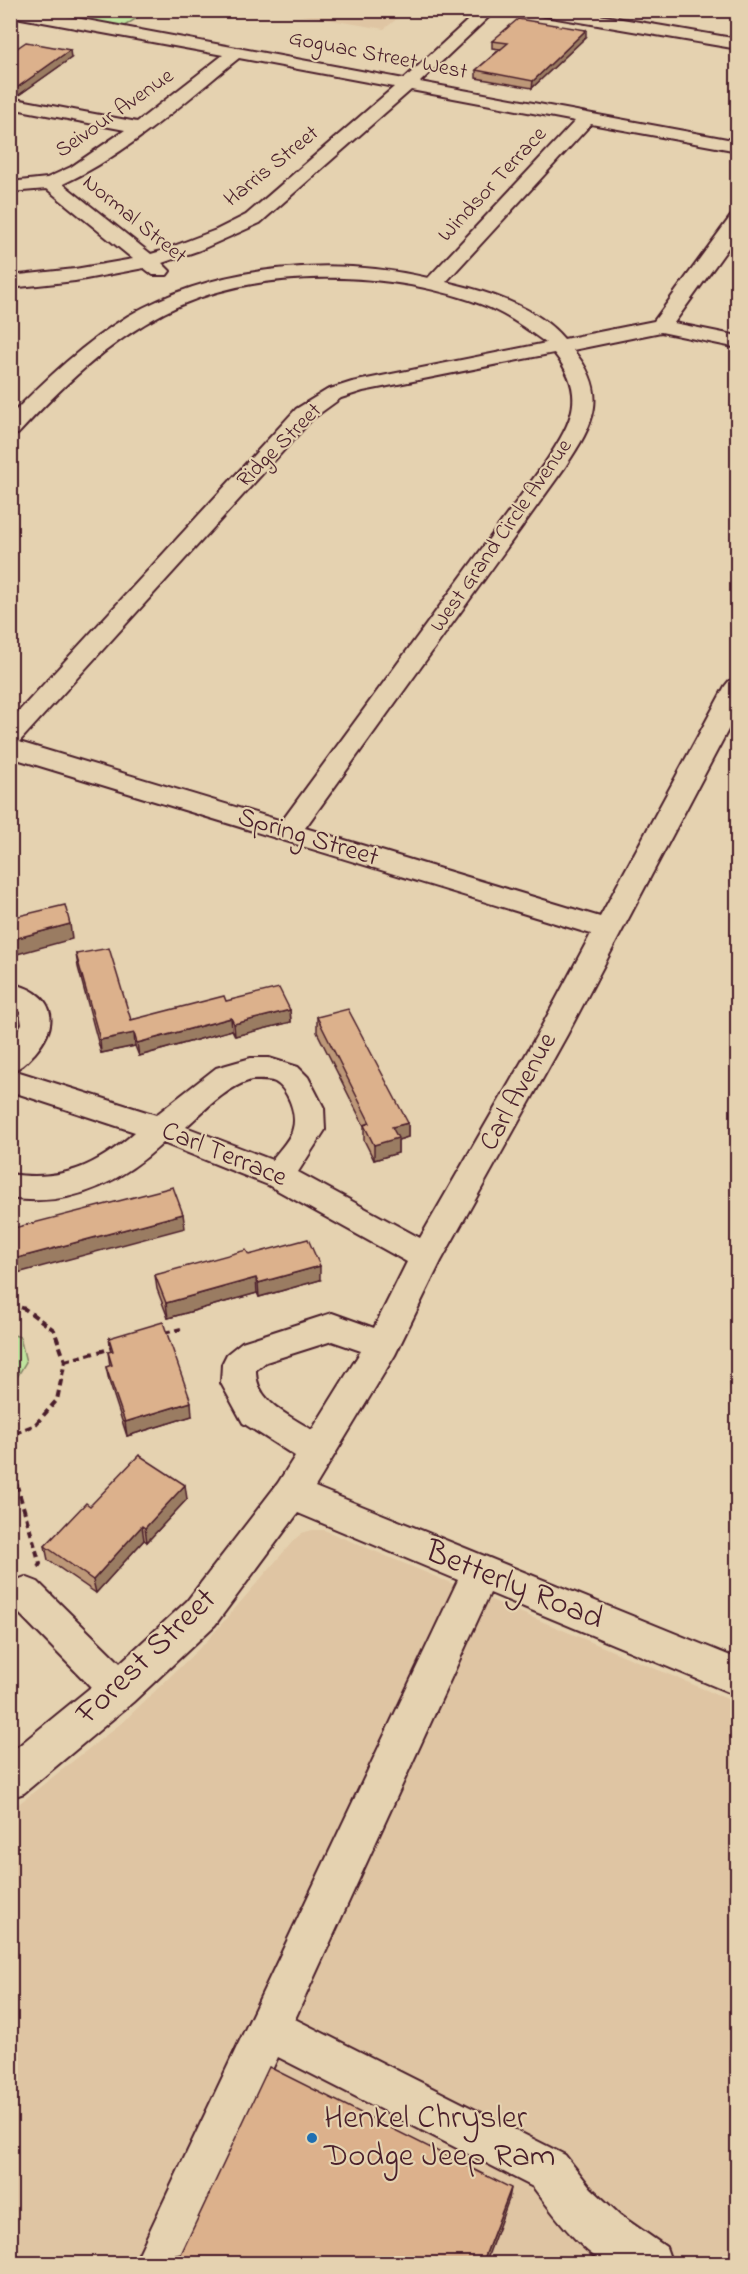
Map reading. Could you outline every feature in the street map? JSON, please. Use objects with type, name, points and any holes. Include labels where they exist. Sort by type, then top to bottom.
[{"type":"street","name":"Harris Street","points":[[10,282],[102,272],[147,262],[222,235],[253,219],[489,10]]},
{"type":"street","points":[[539,10],[738,44]]},
{"type":"street","name":"Goguac Street West","points":[[10,11],[738,146]]},
{"type":"street","name":"Seivour Avenue","points":[[10,187],[51,183],[78,171],[140,128],[236,53]]},
{"type":"street","points":[[10,103],[140,128]]},
{"type":"street","name":"Windsor Terrace","points":[[433,284],[588,118]]},
{"type":"street","name":"Normal Street","points":[[51,183],[187,295]]},
{"type":"street","points":[[738,220],[661,326],[738,342]]},
{"type":"street","name":"West Grand Circle Avenue","points":[[10,429],[38,398],[98,344],[143,314],[187,295],[227,284],[322,273],[369,275],[433,284],[475,296],[512,312],[547,331],[563,347],[579,375],[585,401],[580,425],[537,490],[288,832]]},
{"type":"street","name":"Ridge Street","points":[[10,737],[304,414],[334,394],[359,386],[661,326]]},
{"type":"street","name":"Carl Avenue","points":[[291,1494],[383,1345],[426,1257],[552,1035],[606,929],[738,686]]},
{"type":"street","name":"Spring Street","points":[[10,748],[606,929]]},
{"type":"street","points":[[10,993],[19,994],[31,1002],[37,1016],[35,1030],[14,1081]]},
{"type":"street","points":[[10,1186],[34,1190],[61,1188],[102,1172],[134,1151],[158,1128],[176,1118],[226,1076],[251,1069],[269,1069],[287,1075],[297,1085],[308,1108],[309,1130],[279,1176]]},
{"type":"street","name":"Carl Terrace","points":[[14,1081],[126,1116],[279,1176],[426,1257]]},
{"type":"street","points":[[316,1451],[256,1413],[238,1383],[239,1364],[254,1352],[332,1326],[383,1345]]},
{"type":"street","name":"Betterly Road","points":[[291,1494],[738,1678]]},
{"type":"street","name":"Forest Street","points":[[10,1779],[119,1689],[201,1613],[291,1494]]},
{"type":"street","points":[[157,2264],[441,1662],[481,1572]]},
{"type":"street","points":[[25,1594],[119,1689]]},
{"type":"street","points":[[268,2029],[549,2171],[603,2232],[649,2264]]},
{"type":"path","points":[[10,1304],[26,1309],[54,1330],[65,1361],[57,1400],[35,1425],[10,1436]]},
{"type":"path","points":[[160,1335],[181,1329]]},
{"type":"path","points":[[65,1361],[118,1347]]},
{"type":"path","points":[[10,1462],[40,1564],[25,1594]]},
{"type":"shaded area","points":[[277,11],[407,11],[384,29]]},
{"type":"shaded area","points":[[324,1530],[737,1703],[737,2263],[11,2264],[11,1810],[124,1721],[206,1642],[294,1540],[302,1533]]},
{"type":"green space","points":[[32,11],[148,11],[123,27]]},
{"type":"green space","points":[[11,1334],[20,1337],[26,1362],[13,1384],[10,1383]]},
{"type":"building","points":[[518,19],[586,30],[533,81],[476,70],[508,43],[492,41]]},
{"type":"building","points":[[26,42],[70,50],[15,89],[10,88],[10,53]]},
{"type":"building","points":[[65,905],[70,924],[10,940],[10,918]]},
{"type":"building","points":[[109,948],[131,1020],[224,996],[226,1001],[279,988],[290,1010],[234,1024],[231,1018],[137,1043],[134,1033],[100,1040],[76,954]]},
{"type":"building","points":[[348,1009],[408,1123],[392,1127],[398,1138],[374,1145],[364,1125],[370,1123],[317,1017]]},
{"type":"building","points":[[173,1187],[183,1214],[10,1260],[10,1229]]},
{"type":"building","points":[[308,1239],[320,1266],[258,1283],[256,1278],[166,1303],[155,1275],[246,1250],[249,1255]]},
{"type":"building","points":[[163,1322],[191,1402],[125,1422],[106,1367],[112,1365],[108,1352],[113,1351],[109,1338]]},
{"type":"building","points":[[139,1455],[185,1485],[145,1528],[142,1526],[93,1580],[45,1546],[86,1503],[90,1506]]},
{"type":"building","name":"Henkel Chrysler Dodge Jeep Ram","points":[[269,2067],[511,2188],[482,2264],[168,2264],[172,2256],[181,2254]]},
{"type":"place","name":"Henkel Chrysler Dodge Jeep Ram","points":[[312,2138]]}]
